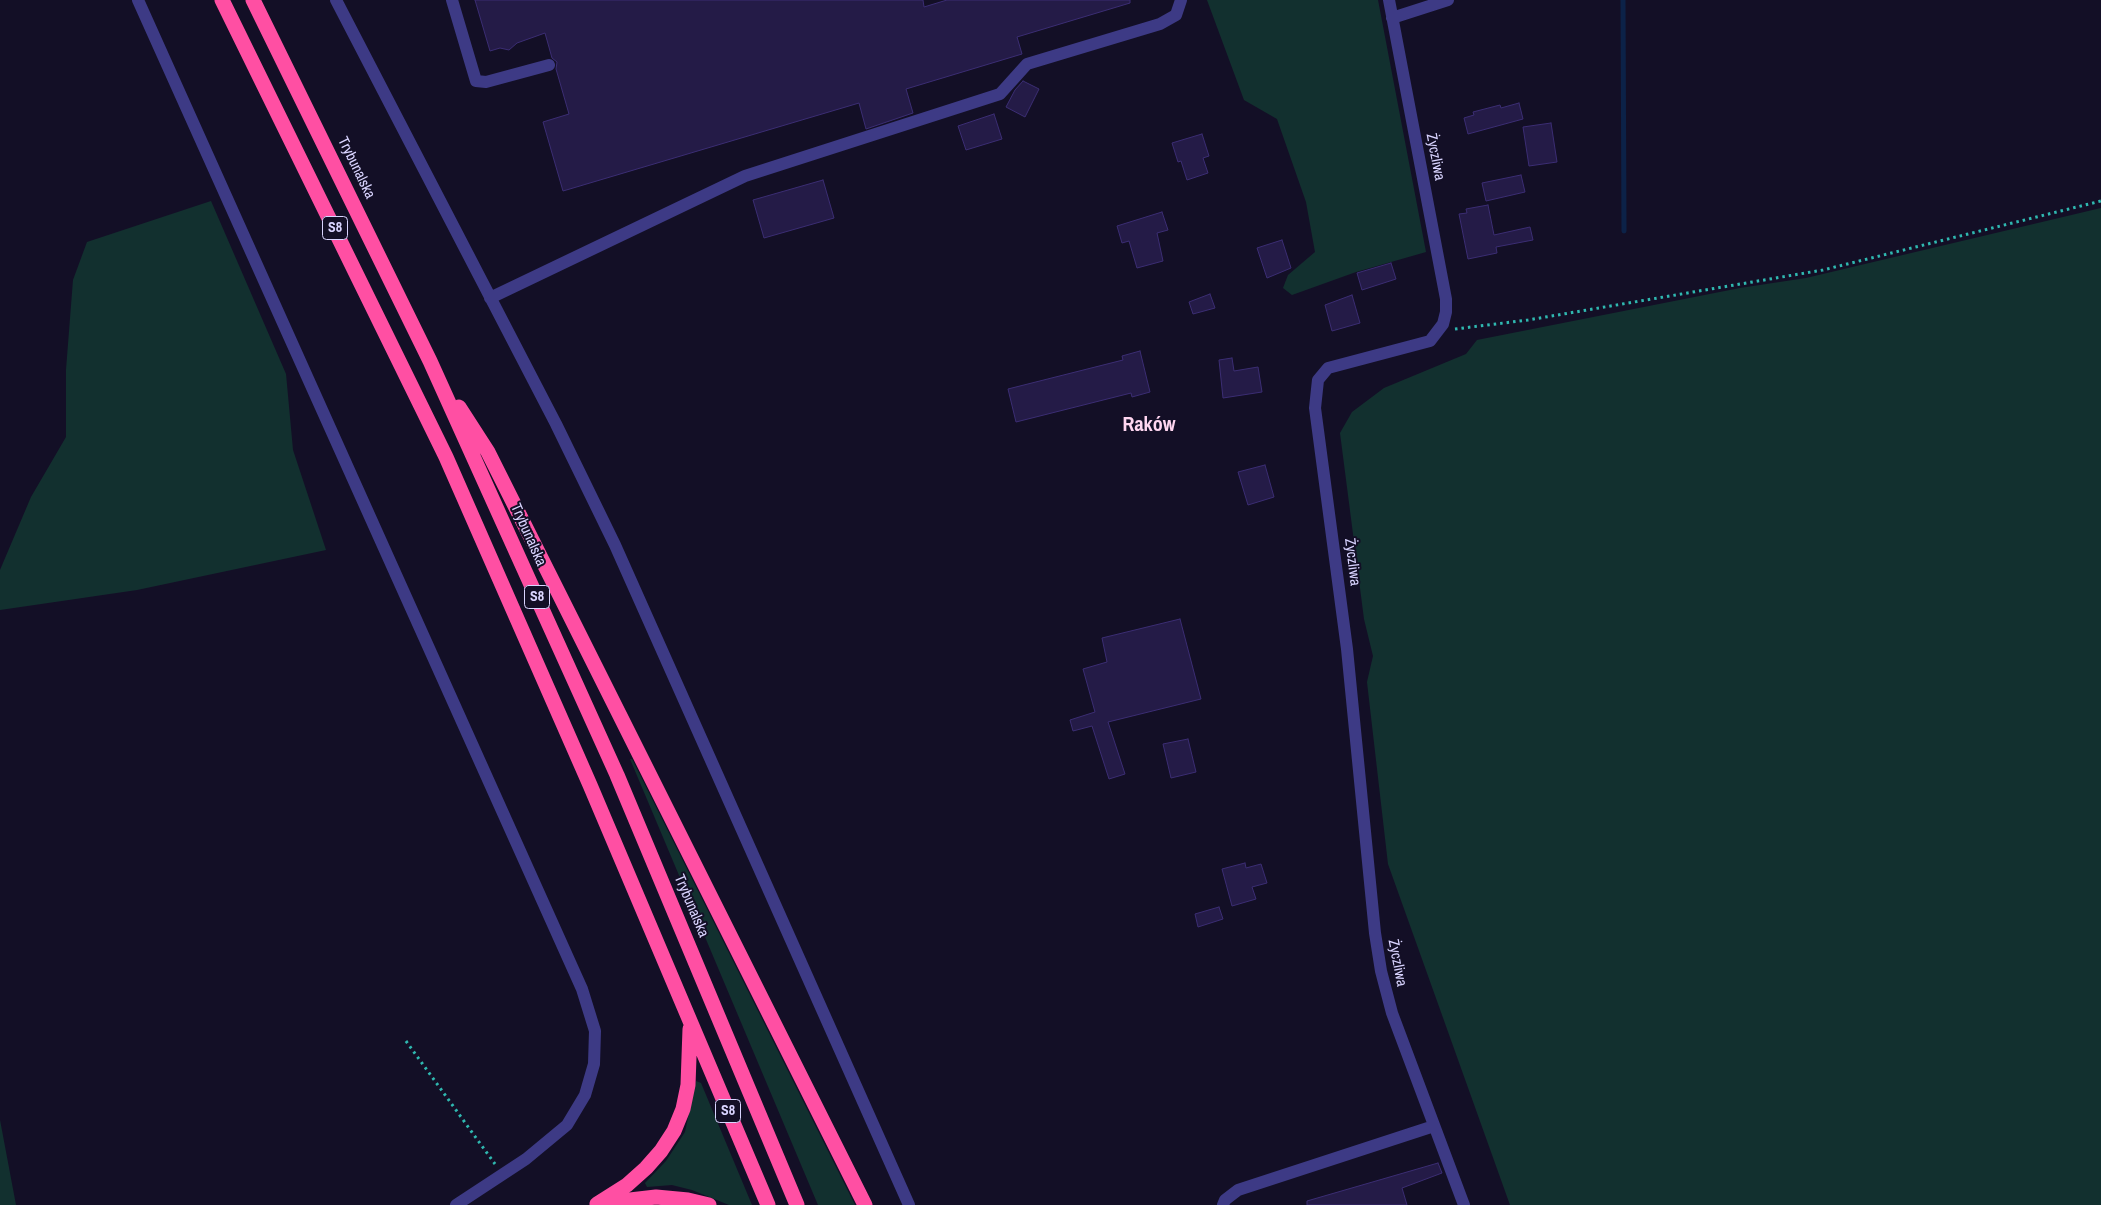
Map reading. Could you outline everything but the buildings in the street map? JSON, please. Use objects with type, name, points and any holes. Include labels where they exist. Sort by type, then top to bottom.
[{"type":"highway","name":"S8","points":[[222,0],[446,457],[590,785],[768,1205]]},
{"type":"highway","name":"Trybunalska","points":[[253,0],[430,361],[618,775],[797,1205]]},
{"type":"highway","points":[[430,361],[488,452],[865,1205]]},
{"type":"highway","points":[[596,1205],[627,1185],[646,1168],[667,1142],[679,1120],[685,1104],[689,1075],[691,1039],[689,1018]]},
{"type":"highway","points":[[596,1205],[656,1197],[688,1200],[709,1205]]},
{"type":"street","points":[[138,0],[582,989],[595,1031],[594,1064],[585,1095],[567,1125],[503,1175],[456,1205]]},
{"type":"street","points":[[336,0],[556,424],[615,545],[909,1205]]},
{"type":"street","points":[[452,0],[476,81],[486,82],[549,65]]},
{"type":"street","points":[[490,298],[745,176],[1000,94],[1027,64],[1168,21],[1176,15],[1181,0]]},
{"type":"street","name":"Życzliwa","points":[[1389,0],[1446,299],[1443,324],[1437,334],[1422,345],[1337,364],[1328,368],[1318,380],[1316,408],[1347,649],[1375,933],[1381,972],[1392,1013],[1464,1205]]},
{"type":"street","points":[[1392,18],[1448,0]]},
{"type":"street","points":[[1223,1205],[1225,1200],[1238,1190],[1434,1126]]},
{"type":"path","points":[[1443,324],[1453,329],[1528,320],[1823,270],[2101,201]]},
{"type":"path","points":[[406,1042],[503,1175]]},
{"type":"green space","points":[[1207,0],[1378,0],[1426,252],[1356,272],[1292,295],[1283,288],[1288,275],[1315,252],[1306,202],[1277,119],[1244,100]]},
{"type":"green space","points":[[211,201],[286,374],[293,450],[326,550],[137,590],[0,610],[0,570],[31,497],[66,437],[66,370],[73,280],[87,242]]},
{"type":"green space","points":[[2101,208],[2101,1205],[1510,1205],[1388,864],[1367,682],[1373,656],[1364,619],[1340,433],[1352,412],[1384,388],[1466,354],[1477,340],[1740,288],[1806,278]]},
{"type":"green space","points":[[630,759],[632,759],[855,1205],[818,1205]]},
{"type":"green space","points":[[696,1081],[701,1083],[752,1205],[729,1205],[692,1190],[672,1185],[647,1187],[645,1183],[666,1161],[685,1132]]},
{"type":"green space","points":[[0,1120],[16,1205],[0,1205]]},
{"type":"waterway","points":[[1623,0],[1624,231]]},
{"type":"district","name":"Raków","points":[[1149,426]]}]
